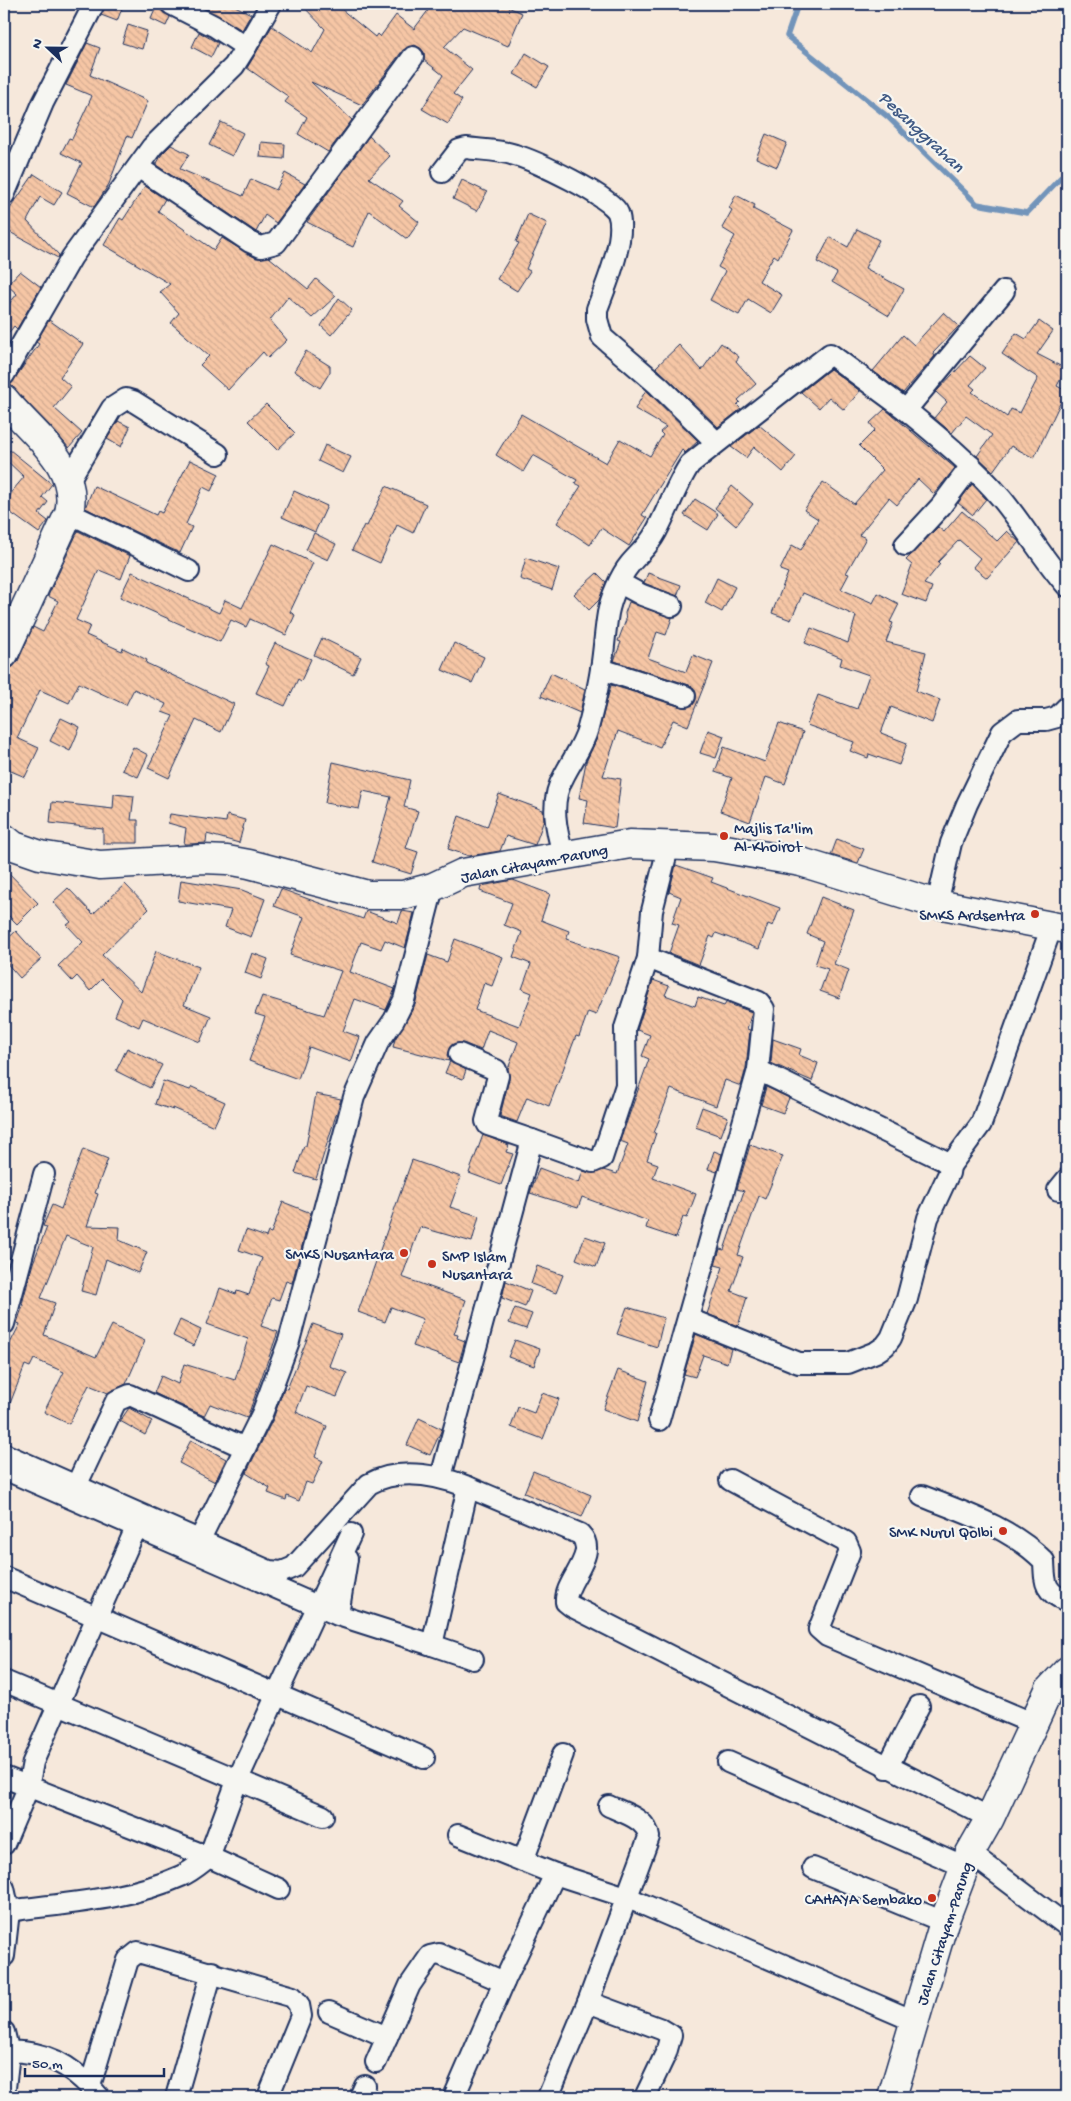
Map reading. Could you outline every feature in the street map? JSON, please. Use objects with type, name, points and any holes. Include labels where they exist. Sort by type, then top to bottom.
[{"type":"street","points":[[4,195],[43,103],[94,4]]},
{"type":"street","points":[[171,4],[214,26],[246,46]]},
{"type":"street","points":[[4,375],[72,257],[152,147],[234,66],[271,4]]},
{"type":"street","points":[[138,166],[250,242],[261,247],[276,243],[413,57]]},
{"type":"street","points":[[442,172],[459,150],[466,148],[515,154],[557,173],[612,203],[618,212],[621,226],[618,242],[597,309],[597,319],[602,337],[658,385],[716,442]]},
{"type":"street","points":[[906,410],[1004,291]]},
{"type":"street","points":[[564,857],[557,832],[557,798],[562,778],[576,755],[587,730],[601,669],[608,613],[620,582],[630,564],[644,552],[655,534],[680,479],[690,464],[830,354],[906,410],[971,466],[1002,499],[1046,562],[1067,586]]},
{"type":"street","points":[[4,399],[61,464],[70,480],[72,494],[69,513],[4,654]]},
{"type":"street","points":[[70,480],[112,408],[118,402],[126,399],[133,401],[218,454]]},
{"type":"street","points":[[905,545],[941,506],[971,466]]},
{"type":"street","points":[[69,513],[189,570]]},
{"type":"street","points":[[620,582],[642,595],[672,606]]},
{"type":"street","points":[[601,669],[685,696]]},
{"type":"street","points":[[937,904],[951,843],[967,804],[1002,732],[1018,720],[1046,720],[1057,717],[1067,706]]},
{"type":"street","name":"Jalan Citayam-Parung","points":[[4,838],[14,846],[40,855],[100,865],[203,859],[227,860],[368,895],[403,895],[433,887],[463,873],[564,857],[630,844],[714,847],[801,862],[937,904],[1060,927]]},
{"type":"street","points":[[459,1054],[496,1070],[498,1076],[486,1121],[488,1125],[594,1162],[602,1158],[626,1085],[625,1028],[648,958],[652,911],[668,844]]},
{"type":"street","points":[[200,1541],[262,1414],[289,1341],[354,1097],[378,1043],[394,1020],[404,1000],[433,887]]},
{"type":"street","points":[[688,1319],[799,1363],[848,1363],[876,1352],[885,1346],[891,1338],[907,1298],[928,1218],[949,1173],[950,1166],[981,1124],[1060,927]]},
{"type":"street","points":[[648,958],[762,1004],[764,1013],[758,1070],[659,1420]]},
{"type":"street","points":[[758,1070],[935,1156],[950,1166]]},
{"type":"street","points":[[441,1476],[532,1140]]},
{"type":"street","points":[[4,1324],[44,1174]]},
{"type":"street","points":[[76,1486],[116,1401],[130,1395],[245,1448]]},
{"type":"street","points":[[4,1454],[269,1571],[282,1572],[294,1567],[304,1558],[370,1484],[382,1477],[403,1474],[441,1476],[580,1534],[587,1545],[578,1573],[566,1596],[566,1602],[571,1606],[886,1768],[990,1818]]},
{"type":"street","points":[[4,1469],[338,1615],[473,1659]]},
{"type":"street","points":[[730,1480],[846,1542],[850,1550],[819,1629],[827,1636],[1032,1723]]},
{"type":"street","points":[[432,1645],[468,1487]]},
{"type":"street","points":[[922,1496],[992,1523],[1028,1545],[1044,1560],[1045,1585],[1050,1592],[1067,1601]]},
{"type":"street","points":[[338,1615],[357,1498]]},
{"type":"street","points":[[4,1844],[28,1788],[33,1762],[136,1528]]},
{"type":"street","points":[[8,1911],[112,1896],[165,1883],[183,1875],[209,1858],[238,1781],[351,1534]]},
{"type":"street","points":[[4,1577],[424,1758]]},
{"type":"street","name":"Jalan Citayam-Parung","points":[[892,2097],[944,1922],[968,1860],[990,1818],[1032,1723],[1049,1690],[1067,1670]]},
{"type":"street","points":[[4,1681],[323,1816]]},
{"type":"street","points":[[886,1768],[919,1706]]},
{"type":"street","points":[[523,1861],[563,1754]]},
{"type":"street","points":[[728,1762],[968,1860],[1067,1926]]},
{"type":"street","points":[[4,1777],[209,1858],[279,1889]]},
{"type":"street","points":[[548,2097],[588,2002],[647,1844],[648,1830],[644,1824],[609,1806]]},
{"type":"street","points":[[458,1835],[555,1874],[626,1897],[914,2021]]},
{"type":"street","points":[[813,1868],[944,1922]]},
{"type":"street","points":[[454,2097],[504,1982],[555,1874]]},
{"type":"street","points":[[4,1888],[8,1911],[4,1956]]},
{"type":"street","points":[[94,2092],[128,1960],[132,1954],[138,1952],[284,1992],[294,1997],[299,2005],[301,2016],[268,2097]]},
{"type":"street","points":[[376,2062],[417,1972],[434,1954],[504,1982]]},
{"type":"street","points":[[176,2097],[212,1972]]},
{"type":"street","points":[[588,2002],[661,2029],[671,2035],[666,2054],[645,2097]]},
{"type":"street","points":[[329,2012],[387,2037]]},
{"type":"street","points":[[4,2032],[6,2053],[4,2097]]},
{"type":"street","points":[[6,2053],[22,2052],[42,2055],[58,2061],[74,2071],[94,2092]]},
{"type":"building","points":[[106,4],[123,6],[117,21],[101,15]]},
{"type":"building","points":[[197,4],[231,4],[251,14],[242,30]]},
{"type":"building","points":[[301,4],[335,4],[375,37],[377,34],[380,37],[396,15],[414,29],[433,4],[501,4],[522,13],[508,46],[463,27],[444,47],[472,70],[453,94],[462,100],[448,124],[422,109],[443,75],[424,60],[424,52],[415,45],[403,50],[362,105],[311,82],[352,120],[328,152],[298,134],[307,117],[285,102],[289,97],[247,68],[272,26],[312,53],[325,29]]},
{"type":"building","points":[[157,5],[170,17],[166,26],[151,19]]},
{"type":"building","points":[[128,25],[147,31],[142,49],[122,43]]},
{"type":"building","points":[[199,32],[218,43],[211,57],[192,47]]},
{"type":"building","points":[[87,43],[100,48],[90,75],[148,101],[132,138],[127,136],[109,184],[94,207],[67,193],[82,163],[61,153],[69,138],[72,139],[92,96],[66,85]]},
{"type":"building","points":[[526,53],[549,67],[537,87],[514,74]]},
{"type":"building","points":[[221,122],[243,133],[232,156],[209,145]]},
{"type":"building","points":[[766,134],[787,143],[777,167],[756,158]]},
{"type":"building","points":[[369,136],[390,156],[369,178],[403,201],[399,206],[419,222],[407,239],[369,211],[353,247],[331,237],[332,235],[307,222]]},
{"type":"building","points":[[261,142],[285,144],[284,159],[260,157]]},
{"type":"building","points":[[171,145],[189,154],[180,169],[243,196],[251,179],[276,190],[285,173],[305,184],[276,223],[265,215],[256,232],[156,165],[162,154]]},
{"type":"building","points":[[34,174],[62,192],[54,205],[40,197],[27,221],[59,255],[58,258],[4,229],[4,207],[9,210]]},
{"type":"building","points":[[462,180],[487,192],[477,211],[453,199]]},
{"type":"building","points":[[145,186],[165,199],[158,211],[214,250],[222,238],[256,258],[269,257],[308,289],[316,279],[336,296],[312,318],[288,297],[270,320],[287,340],[268,358],[263,352],[228,390],[200,365],[209,356],[171,323],[179,313],[160,292],[170,284],[104,245],[120,218],[123,220]]},
{"type":"building","points":[[736,195],[755,205],[753,209],[793,230],[778,258],[774,255],[759,281],[782,295],[771,313],[748,299],[739,315],[710,300],[725,271],[718,267],[735,236],[722,228],[732,210],[729,208]]},
{"type":"building","points":[[528,214],[547,223],[526,269],[530,271],[517,291],[497,279],[519,243],[516,242]]},
{"type":"building","points":[[857,229],[879,240],[865,268],[904,289],[889,316],[832,282],[837,273],[817,262],[830,237],[848,247]]},
{"type":"building","points":[[20,271],[41,287],[17,329],[14,326],[4,339],[4,310],[17,294],[7,285]]},
{"type":"building","points":[[339,298],[352,310],[331,335],[321,326]]},
{"type":"building","points":[[944,312],[959,326],[933,353],[935,356],[903,393],[873,371],[903,335],[914,345]]},
{"type":"building","points":[[49,320],[83,344],[60,377],[71,387],[54,408],[82,433],[69,448],[10,385],[39,344],[36,342]]},
{"type":"building","points":[[1039,321],[1053,331],[1037,354],[1066,369],[1057,386],[1066,391],[1034,458],[1011,446],[993,471],[977,456],[992,435],[966,416],[952,433],[934,418],[947,402],[936,392],[970,356],[985,368],[970,385],[975,389],[972,392],[1007,417],[1011,409],[1020,413],[1038,378],[1002,354],[1016,333],[1026,339]]},
{"type":"building","points":[[721,343],[739,357],[736,361],[756,384],[738,400],[740,402],[737,405],[741,409],[718,427],[656,367],[679,345],[702,370]]},
{"type":"building","points":[[306,351],[330,366],[330,372],[320,388],[294,371]]},
{"type":"building","points":[[830,369],[860,391],[844,410],[829,397],[819,408],[801,392]]},
{"type":"building","points":[[646,390],[698,441],[685,453],[682,450],[642,515],[647,518],[629,546],[601,528],[590,545],[557,523],[581,486],[575,483],[577,480],[533,455],[523,472],[496,455],[521,414],[606,463],[620,439],[650,456],[663,435],[660,432],[666,427],[635,409]]},
{"type":"building","points":[[266,404],[295,433],[277,450],[248,421]]},
{"type":"building","points":[[885,409],[955,468],[934,494],[918,479],[897,505],[889,498],[859,535],[866,538],[846,573],[849,574],[841,589],[873,603],[878,593],[899,604],[890,622],[893,623],[886,642],[926,652],[916,691],[940,700],[932,723],[891,707],[881,733],[907,743],[899,765],[869,754],[868,758],[850,751],[854,742],[807,725],[818,695],[857,709],[869,675],[840,665],[842,658],[805,643],[811,628],[848,643],[856,616],[803,593],[791,620],[772,613],[788,573],[780,570],[792,545],[801,550],[818,519],[804,510],[823,482],[854,504],[883,470],[859,446],[875,430],[870,423]]},
{"type":"building","points":[[118,421],[130,427],[121,447],[107,439]]},
{"type":"building","points":[[759,425],[796,456],[783,472],[754,447],[746,458],[731,447]]},
{"type":"building","points":[[325,445],[351,457],[343,473],[318,461]]},
{"type":"building","points":[[10,450],[52,484],[42,497],[48,502],[39,514],[48,521],[39,533],[4,508],[13,490],[24,477],[4,458]]},
{"type":"building","points":[[190,460],[219,474],[211,491],[203,487],[186,524],[192,527],[180,553],[85,508],[94,486],[156,515],[158,511],[162,513]]},
{"type":"building","points":[[972,484],[986,499],[973,515],[958,503]]},
{"type":"building","points":[[386,486],[426,504],[413,533],[397,525],[380,563],[352,550],[364,525],[367,526]]},
{"type":"building","points":[[732,486],[753,504],[736,526],[715,508]]},
{"type":"building","points":[[294,491],[327,506],[315,532],[282,517]]},
{"type":"building","points":[[695,499],[718,514],[708,530],[684,515]]},
{"type":"building","points":[[962,511],[997,541],[1007,531],[1019,542],[987,578],[973,567],[980,558],[959,540],[938,562],[940,564],[924,584],[932,587],[926,603],[901,594],[912,565],[906,560],[938,527],[944,532]]},
{"type":"building","points":[[78,531],[130,556],[121,579],[99,570],[76,620],[90,626],[86,635],[122,651],[123,648],[147,660],[146,663],[234,704],[221,732],[196,720],[169,778],[148,768],[173,716],[162,712],[166,704],[134,689],[126,705],[79,683],[69,703],[40,690],[17,738],[39,748],[25,777],[4,768],[4,674],[6,669],[13,667],[18,661],[33,627],[43,632],[58,601],[48,596]]},
{"type":"building","points":[[314,533],[336,544],[328,560],[306,550]]},
{"type":"building","points":[[273,544],[313,563],[290,612],[295,615],[286,635],[250,619],[246,627],[231,620],[220,642],[120,597],[132,572],[219,613],[225,600],[242,608]]},
{"type":"building","points":[[526,558],[559,569],[552,590],[520,579]]},
{"type":"building","points":[[597,573],[606,582],[599,600],[589,610],[574,594]]},
{"type":"building","points":[[648,573],[681,585],[677,596],[644,583]]},
{"type":"building","points":[[717,578],[735,587],[722,612],[705,603]]},
{"type":"building","points":[[629,602],[672,618],[666,635],[657,632],[648,658],[686,672],[693,655],[713,663],[688,726],[673,720],[660,747],[618,731],[603,776],[621,779],[615,828],[584,823],[588,800],[579,798],[586,762],[597,738],[611,685],[682,707],[693,705],[696,699],[694,688],[689,685],[614,661],[621,642],[618,641],[626,620],[625,613]]},
{"type":"building","points":[[322,638],[361,657],[353,674],[314,655]]},
{"type":"building","points":[[275,643],[311,659],[301,681],[298,679],[285,706],[256,693],[269,666],[265,664]]},
{"type":"building","points":[[454,643],[484,657],[472,683],[442,670]]},
{"type":"building","points":[[551,673],[585,689],[580,713],[541,696]]},
{"type":"building","points":[[61,718],[80,727],[70,751],[50,741]]},
{"type":"building","points":[[779,723],[803,732],[785,784],[766,777],[750,822],[720,811],[732,778],[715,772],[724,747],[765,762]]},
{"type":"building","points":[[708,730],[724,736],[716,758],[700,753]]},
{"type":"building","points":[[133,747],[148,755],[138,777],[122,770]]},
{"type":"building","points":[[333,762],[410,780],[404,807],[418,811],[406,848],[418,852],[411,874],[372,862],[391,797],[363,791],[359,809],[325,803]]},
{"type":"building","points":[[114,794],[134,796],[131,820],[138,820],[138,843],[103,843],[103,829],[50,823],[52,802],[113,809]]},
{"type":"building","points":[[499,794],[543,810],[544,820],[535,845],[506,836],[500,851],[469,856],[448,849],[459,816],[487,827]]},
{"type":"building","points":[[170,814],[226,822],[227,815],[245,820],[239,843],[207,834],[206,843],[184,844],[186,828],[168,823]]},
{"type":"building","points":[[837,839],[864,849],[858,863],[831,855]]},
{"type":"building","points":[[676,865],[713,878],[711,882],[780,908],[773,926],[768,924],[759,949],[716,933],[714,938],[710,936],[699,965],[669,953],[679,925],[672,923],[681,897],[669,892]]},
{"type":"building","points":[[4,868],[38,903],[17,924],[4,911]]},
{"type":"building","points":[[181,880],[242,890],[265,899],[251,937],[225,927],[231,910],[178,901]]},
{"type":"building","points":[[513,880],[550,894],[541,920],[569,931],[566,939],[620,957],[596,1015],[588,1012],[579,1037],[576,1036],[549,1106],[527,1097],[517,1122],[500,1116],[509,1079],[508,1069],[518,1042],[488,1030],[481,1050],[463,1043],[452,1045],[447,1055],[449,1061],[393,1047],[395,1039],[415,1005],[428,955],[447,962],[455,939],[503,957],[492,986],[484,983],[475,1010],[519,1026],[532,993],[522,989],[531,964],[513,957],[522,932],[504,925],[512,903],[480,891],[481,886]]},
{"type":"building","points":[[125,884],[149,909],[102,955],[141,992],[156,951],[199,967],[184,1005],[211,1016],[200,1042],[143,1018],[139,1027],[115,1016],[122,999],[102,979],[90,991],[77,976],[72,981],[58,966],[83,942],[67,925],[71,922],[53,902],[68,888],[93,914]]},
{"type":"building","points":[[281,889],[363,919],[366,911],[398,923],[402,911],[414,913],[405,948],[385,940],[381,949],[361,942],[350,972],[395,989],[386,1010],[355,999],[343,1031],[360,1037],[351,1062],[309,1047],[298,1079],[249,1061],[265,1017],[255,1014],[262,996],[324,1015],[341,971],[290,955],[304,917],[274,906]]},
{"type":"building","points":[[821,897],[854,910],[834,964],[849,970],[839,998],[820,991],[828,969],[815,965],[823,941],[807,934]]},
{"type":"building","points":[[16,931],[41,959],[20,978],[4,960],[4,942]]},
{"type":"building","points":[[252,953],[268,959],[261,979],[245,973]]},
{"type":"building","points":[[653,980],[669,986],[665,995],[695,1006],[698,997],[724,1006],[726,1003],[752,1012],[747,1029],[750,1030],[746,1068],[741,1086],[725,1080],[716,1106],[671,1089],[654,1133],[656,1133],[647,1160],[658,1164],[653,1178],[696,1194],[687,1218],[683,1217],[676,1238],[646,1228],[648,1221],[582,1197],[578,1208],[530,1193],[539,1168],[579,1183],[583,1171],[590,1173],[603,1170],[617,1174],[628,1144],[620,1141],[649,1059],[642,1056],[650,1035],[637,1030]]},
{"type":"building","points":[[773,1039],[801,1049],[799,1055],[818,1063],[812,1081],[771,1063]]},
{"type":"building","points":[[127,1048],[162,1065],[150,1088],[116,1071]]},
{"type":"building","points":[[450,1061],[466,1070],[463,1079],[445,1073]]},
{"type":"building","points":[[163,1081],[190,1090],[192,1087],[225,1102],[214,1126],[173,1108],[173,1110],[155,1104]]},
{"type":"building","points":[[766,1087],[789,1098],[783,1113],[761,1105]]},
{"type":"building","points":[[316,1094],[341,1099],[316,1179],[295,1173],[304,1146],[306,1146]]},
{"type":"building","points":[[702,1107],[728,1117],[721,1136],[695,1127]]},
{"type":"building","points":[[483,1135],[509,1145],[506,1152],[513,1154],[501,1185],[469,1173]]},
{"type":"building","points":[[750,1145],[783,1156],[765,1199],[759,1196],[738,1255],[743,1257],[731,1291],[747,1297],[738,1326],[707,1314],[723,1267],[715,1265],[720,1249],[724,1250],[744,1191],[737,1189]]},
{"type":"building","points":[[83,1149],[108,1159],[95,1193],[98,1194],[87,1226],[120,1227],[119,1240],[147,1252],[138,1273],[106,1259],[96,1295],[81,1291],[93,1247],[66,1236],[41,1298],[55,1303],[44,1335],[96,1357],[112,1325],[145,1341],[126,1384],[108,1393],[89,1385],[69,1424],[44,1412],[64,1372],[34,1359],[30,1367],[25,1365],[4,1419],[4,1355],[20,1324],[17,1323],[33,1263],[47,1227],[43,1226],[52,1205],[61,1209]]},
{"type":"building","points":[[714,1151],[722,1154],[717,1172],[708,1169]]},
{"type":"building","points":[[412,1160],[461,1177],[450,1207],[479,1216],[472,1242],[420,1227],[402,1277],[466,1300],[454,1334],[458,1335],[457,1338],[465,1341],[459,1362],[413,1346],[423,1319],[391,1307],[385,1322],[358,1312]]},
{"type":"building","points":[[283,1202],[311,1213],[292,1283],[286,1281],[279,1300],[272,1298],[261,1326],[278,1332],[247,1418],[210,1404],[204,1416],[154,1393],[161,1376],[178,1384],[184,1364],[235,1380],[248,1339],[207,1324],[220,1288],[236,1294],[237,1291],[249,1295],[262,1258],[239,1250],[246,1230],[266,1237],[268,1232],[271,1233]]},
{"type":"building","points":[[585,1236],[605,1243],[596,1267],[576,1259]]},
{"type":"building","points":[[537,1266],[563,1275],[556,1293],[531,1284]]},
{"type":"building","points":[[506,1281],[531,1291],[525,1307],[502,1298]]},
{"type":"building","points":[[627,1307],[664,1318],[657,1347],[617,1334]]},
{"type":"building","points":[[515,1308],[532,1314],[526,1329],[509,1323]]},
{"type":"building","points":[[180,1320],[201,1330],[194,1346],[173,1336]]},
{"type":"building","points":[[313,1324],[341,1334],[329,1366],[347,1373],[337,1397],[306,1386],[296,1412],[327,1426],[315,1457],[323,1461],[312,1484],[306,1482],[299,1501],[287,1496],[286,1500],[268,1493],[270,1488],[246,1473],[273,1419],[284,1388],[287,1389]]},
{"type":"building","points":[[696,1334],[731,1349],[727,1363],[703,1355],[695,1377],[684,1374]]},
{"type":"building","points":[[515,1340],[540,1349],[534,1366],[508,1357]]},
{"type":"building","points":[[618,1370],[648,1381],[637,1422],[603,1409]]},
{"type":"building","points":[[542,1393],[559,1399],[543,1439],[511,1427],[518,1407],[534,1413]]},
{"type":"building","points":[[129,1408],[152,1421],[145,1435],[120,1421]]},
{"type":"building","points":[[419,1418],[442,1429],[430,1455],[407,1445]]},
{"type":"building","points":[[191,1440],[226,1459],[215,1482],[179,1463]]},
{"type":"building","points":[[533,1471],[591,1495],[582,1517],[524,1493]]},
{"type":"waterway","name":"Pesanggrahan","points":[[798,4],[787,36],[888,117],[977,204],[1027,213],[1067,171]]},
{"type":"place","name":"Majlis Ta'lim Al-Khoirot","points":[[724,836]]},
{"type":"place","name":"SMKS Ardsentra","points":[[1035,914]]},
{"type":"place","name":"SMKS Nusantara","points":[[404,1253]]},
{"type":"place","name":"SMP Islam Nusantara","points":[[432,1264]]},
{"type":"place","name":"SMK Nurul Qolbi","points":[[1003,1531]]},
{"type":"place","name":"CAHAYA Sembako","points":[[932,1898]]}]
